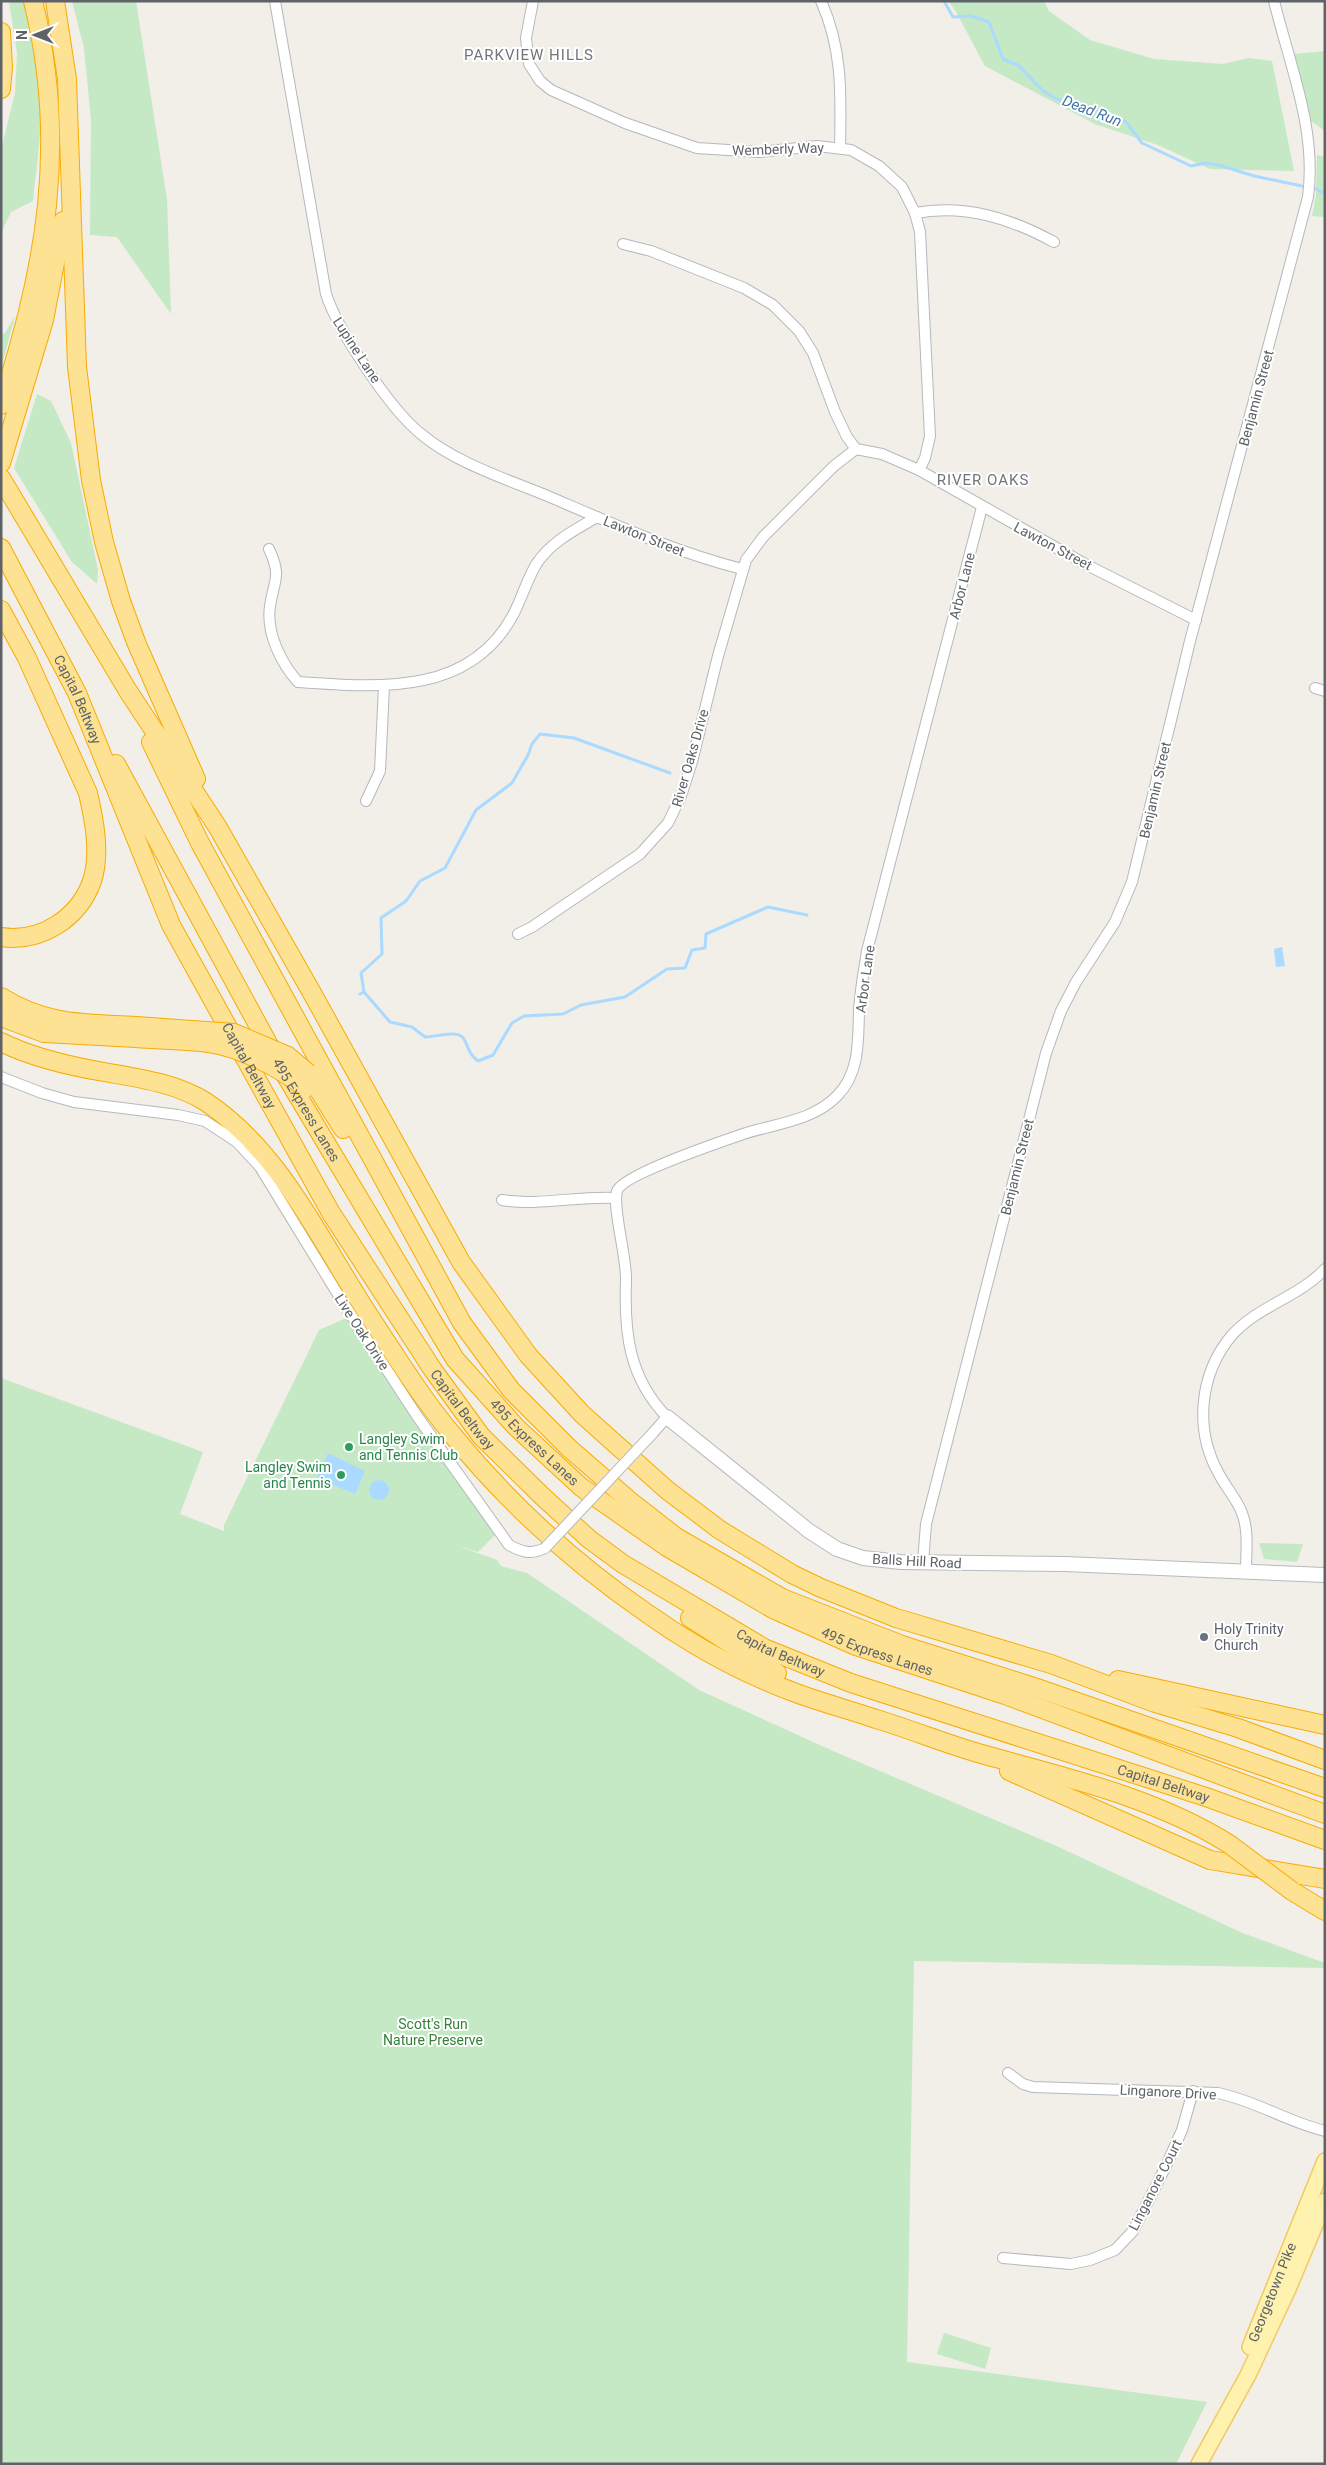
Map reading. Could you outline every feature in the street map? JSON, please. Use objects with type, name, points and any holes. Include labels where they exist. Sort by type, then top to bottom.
[{"type":"highway","points":[[1,463],[8,404],[37,279],[48,197],[51,145],[48,85],[34,1]]},
{"type":"highway","points":[[55,1],[67,79],[77,367],[91,480],[104,542],[136,642],[217,826]]},
{"type":"highway","points":[[1,32],[3,67],[1,89]]},
{"type":"highway","points":[[8,404],[44,320],[54,279],[65,199],[69,146]]},
{"type":"highway","points":[[1,478],[128,692],[217,826],[461,1262],[528,1354],[582,1414],[648,1474],[692,1510],[749,1549],[792,1574],[852,1602],[896,1618],[1051,1664],[1325,1725]]},
{"type":"highway","name":"Capital Beltway","points":[[1,548],[77,693],[171,925],[330,1213],[433,1370],[481,1436],[542,1496],[590,1539],[623,1564],[764,1648],[810,1668],[868,1689],[1206,1797],[1325,1840]]},
{"type":"highway","points":[[1,610],[27,658],[88,793],[93,816],[96,848],[92,880],[81,902],[65,920],[45,932],[26,938],[1,937]]},
{"type":"highway","name":"495 Express Lanes","points":[[128,692],[200,843],[462,1323],[511,1390],[569,1448],[630,1501],[676,1537],[782,1598],[902,1645],[1037,1688],[1325,1788]]},
{"type":"highway","name":"495 Express Lanes","points":[[77,693],[283,1071],[454,1358],[516,1427],[581,1487],[667,1547],[773,1608],[856,1646],[1005,1694],[1325,1814]]},
{"type":"highway","points":[[1,997],[44,1018],[209,1043],[230,1048],[307,1081],[454,1358]]},
{"type":"highway","points":[[1,1017],[44,1033],[234,1033],[288,1056],[338,1121],[408,1246],[462,1323]]},
{"type":"highway","points":[[1,1042],[43,1059],[143,1079],[193,1095],[247,1135],[283,1180],[369,1315],[450,1433],[546,1534],[646,1613],[706,1651],[796,1693],[879,1719],[954,1746],[1079,1782],[1168,1812],[1210,1832],[1292,1891],[1325,1911]]},
{"type":"highway","points":[[623,1564],[678,1610],[767,1669],[879,1719]]},
{"type":"highway","points":[[1051,1664],[1155,1704],[1238,1728],[1325,1760]]},
{"type":"highway","points":[[954,1746],[1210,1860],[1325,1879]]},
{"type":"main road","name":"Georgetown Pike","points":[[1219,2424],[1325,2161]]},
{"type":"main road","name":"Georgetown Pike","points":[[1199,2464],[1219,2424],[1248,2376],[1288,2289],[1325,2201]]},
{"type":"street","name":"Lupine Lane","points":[[275,1],[324,285],[331,309],[343,332],[396,409],[433,443],[470,463],[597,517]]},
{"type":"street","name":"Wemberly Way","points":[[534,1],[526,38],[529,64],[540,81],[560,95],[625,123],[697,148],[740,152],[817,146],[840,148],[865,156],[892,176],[906,193],[915,213],[920,232],[930,406],[929,447],[919,470]]},
{"type":"street","points":[[821,1],[835,44],[840,68],[840,148]]},
{"type":"street","name":"Benjamin Street","points":[[923,1563],[926,1524],[1046,1053],[1061,1011],[1076,982],[1115,922],[1129,890],[1140,855],[1196,620],[1308,197],[1310,177],[1308,136],[1274,1]]},
{"type":"street","points":[[915,213],[947,209],[987,214],[1033,231],[1054,242]]},
{"type":"street","points":[[624,244],[651,251],[744,288],[773,305],[799,332],[813,353],[835,412],[847,437],[856,449],[834,466],[754,547],[742,569]]},
{"type":"street","name":"Lawton Street","points":[[856,449],[882,454],[919,470],[982,507],[1153,600],[1196,620]]},
{"type":"street","name":"Arbor Lane","points":[[615,1198],[618,1188],[636,1175],[744,1134],[813,1113],[837,1096],[849,1079],[857,1057],[861,987],[867,951],[982,507]]},
{"type":"street","name":"Lawton Street","points":[[269,550],[276,564],[278,577],[270,607],[270,624],[286,668],[298,682],[332,684],[384,686],[432,679],[448,674],[477,656],[502,631],[512,616],[533,570],[548,549],[563,537],[597,517],[697,557],[742,569]]},
{"type":"street","name":"River Oaks Drive","points":[[518,934],[532,927],[640,854],[668,823],[682,796],[692,762],[742,569]]},
{"type":"street","points":[[366,801],[380,771],[384,725],[384,686]]},
{"type":"street","name":"Live Oak Drive","points":[[1,1077],[20,1086],[69,1101],[178,1115],[205,1121],[223,1131],[237,1142],[260,1167],[342,1301],[417,1416],[509,1545],[524,1552],[538,1552],[544,1548],[667,1417]]},
{"type":"street","points":[[502,1200],[537,1202],[570,1198],[615,1198]]},
{"type":"street","name":"Balls Hill Road","points":[[615,1198],[625,1256],[629,1343],[640,1380],[653,1402],[667,1417],[828,1544],[864,1558],[923,1563],[1246,1570],[1325,1575]]},
{"type":"street","points":[[1246,1570],[1246,1529],[1243,1515],[1218,1474],[1206,1443],[1203,1410],[1208,1377],[1223,1347],[1245,1323],[1301,1289],[1325,1269]]},
{"type":"street","name":"Linganore Drive","points":[[1008,2073],[1023,2084],[1033,2087],[1193,2091],[1236,2097],[1306,2127],[1325,2131]]},
{"type":"street","name":"Linganore Court","points":[[1003,2258],[1071,2264],[1104,2256],[1120,2245],[1133,2231],[1166,2166],[1182,2130],[1193,2091]]},
{"type":"green space","points":[[9,1],[24,1],[28,17],[38,82],[40,131],[33,201],[11,212],[1,233],[1,150],[15,93],[17,53]]},
{"type":"green space","points":[[72,1],[136,1],[167,200],[171,314],[117,237],[90,235],[91,120],[84,48]]},
{"type":"green space","points":[[948,1],[1044,1],[1049,11],[1090,40],[1154,59],[1223,64],[1249,58],[1272,61],[1294,171],[1210,169],[1158,145],[1095,124],[985,66],[955,10]]},
{"type":"green space","points":[[1325,51],[1325,131],[1311,121],[1293,54]]},
{"type":"green space","points":[[1317,155],[1325,157],[1325,217],[1312,216],[1316,195]]},
{"type":"green space","points":[[15,316],[1,369],[1,334],[5,333]]},
{"type":"green space","points":[[37,394],[51,401],[71,443],[98,570],[97,584],[72,562],[14,468]]},
{"type":"green space","name":"Scott's Run Nature Preserve","points":[[351,1316],[496,1534],[478,1552],[455,1545],[497,1560],[501,1566],[527,1573],[699,1690],[833,1751],[1061,1848],[1240,1932],[1325,1963],[1325,1968],[914,1961],[907,2362],[1207,2402],[1176,2464],[1,2464],[1,1378],[203,1452],[180,1514],[224,1531],[224,1525],[319,1330]]},
{"type":"green space","points":[[1259,1543],[1303,1544],[1297,1562],[1264,1559]]},
{"type":"green space","points":[[944,2333],[991,2348],[985,2369],[937,2354]]},
{"type":"water","points":[[1282,947],[1285,966],[1276,967],[1274,949]]},
{"type":"water","name":"Langley Swim and Tennis","points":[[328,1453],[365,1471],[355,1494],[317,1478]]},
{"type":"water","points":[[379,1480],[386,1483],[389,1490],[386,1497],[379,1500],[372,1497],[369,1490],[372,1483]]},
{"type":"waterway","name":"Dead Run","points":[[944,1],[953,17],[971,16],[989,22],[1003,59],[1018,65],[1043,91],[1057,99],[1126,122],[1142,143],[1191,166],[1206,163],[1219,165],[1254,176],[1302,186]]},
{"type":"waterway","name":"Dead Run","points":[[1316,189],[1325,194]]},
{"type":"waterway","points":[[364,992],[361,973],[382,954],[381,918],[406,901],[420,881],[445,868],[476,810],[512,783],[532,744],[540,734],[574,738],[670,773]]},
{"type":"waterway","points":[[360,994],[364,992],[390,1022],[412,1027],[425,1037],[448,1034],[462,1037],[471,1054],[478,1061],[493,1055],[512,1023],[524,1016],[563,1014],[581,1005],[625,997],[667,969],[685,968],[692,950],[705,948],[706,934],[768,907],[807,915]]},
{"type":"place","name":"Langley Swim and Tennis Club","points":[[349,1447]]},
{"type":"place","name":"Langley Swim and Tennis","points":[[341,1475]]},
{"type":"place","name":"Holy Trinity Church","points":[[1204,1637]]},
{"type":"district","name":"PARKVIEW HILLS","points":[[529,55]]},
{"type":"district","name":"RIVER OAKS","points":[[983,480]]}]
